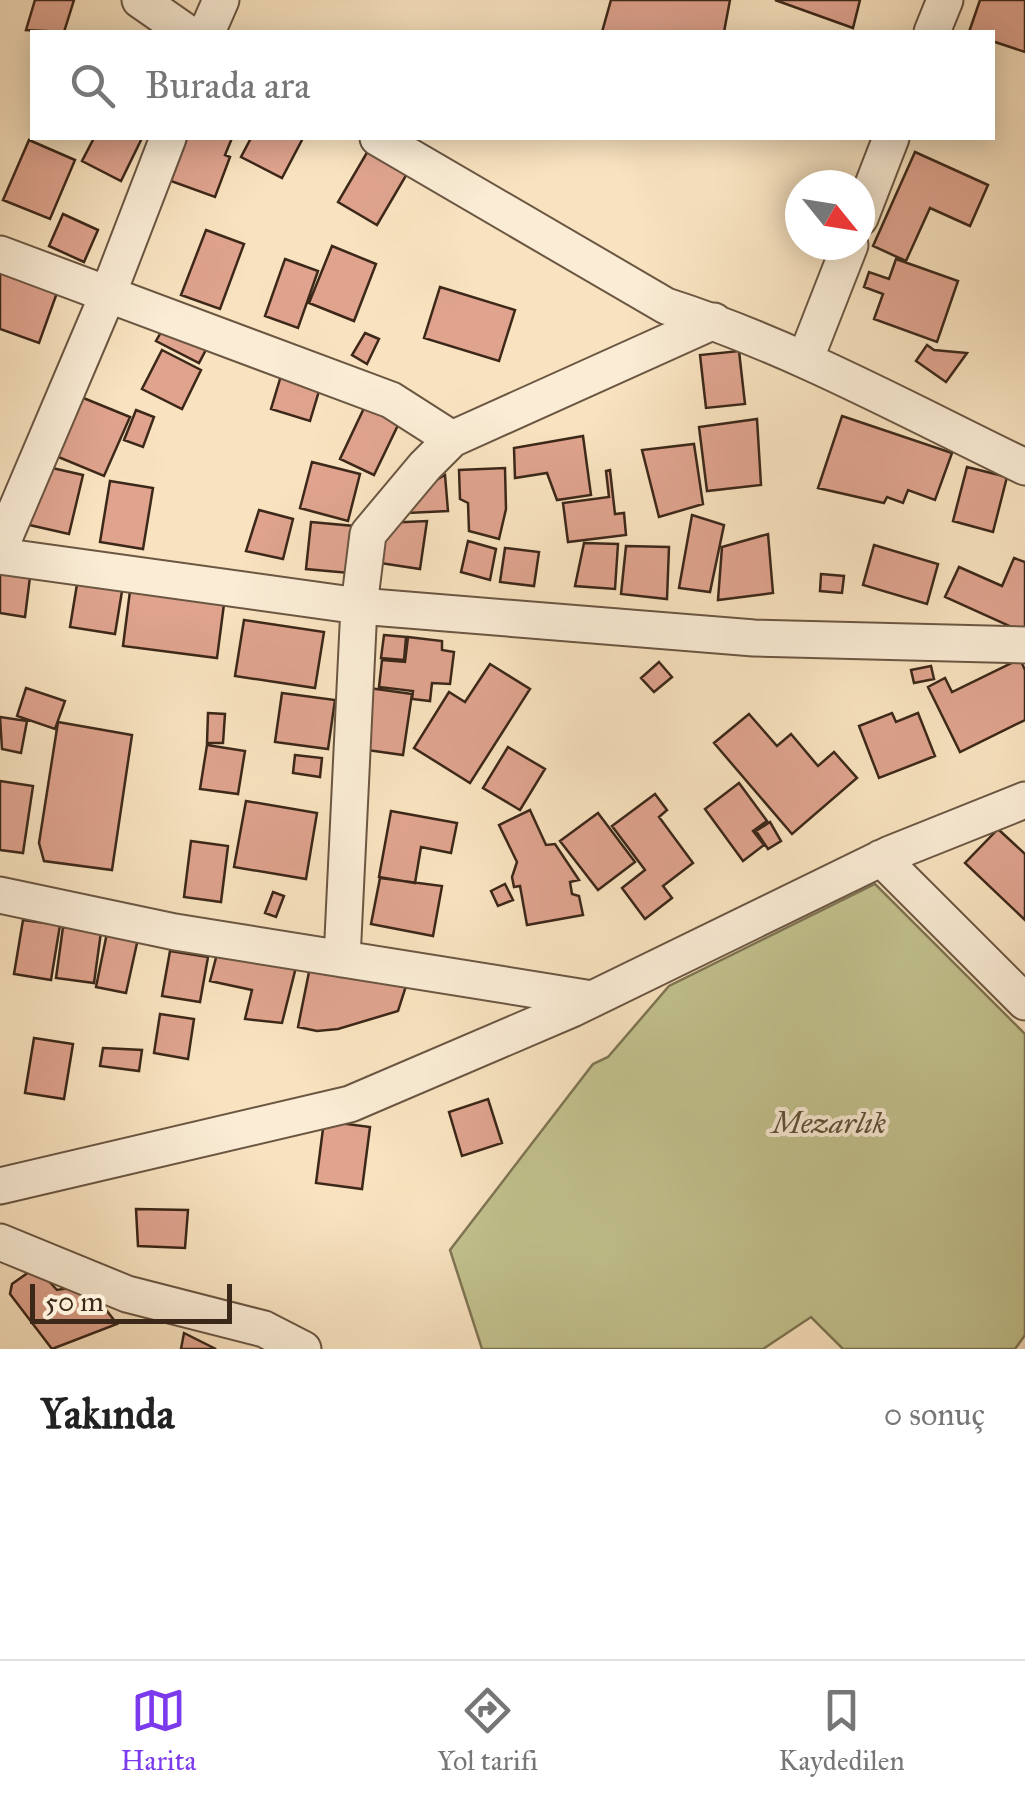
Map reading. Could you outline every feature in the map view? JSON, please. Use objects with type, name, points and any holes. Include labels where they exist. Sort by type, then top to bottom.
[{"type":"street","points":[[140,0],[183,30]]},
{"type":"street","points":[[208,30],[220,0]]},
{"type":"street","points":[[933,30],[945,0]]},
{"type":"street","points":[[0,548],[108,294],[167,140]]},
{"type":"street","points":[[381,140],[673,321]]},
{"type":"street","points":[[875,181],[891,140]]},
{"type":"street","points":[[0,254],[392,400],[452,438]]},
{"type":"street","points":[[805,360],[844,260]]},
{"type":"street","points":[[342,959],[359,606],[368,534],[452,438],[673,321],[714,322],[805,360],[1025,467]]},
{"type":"street","points":[[0,556],[359,606],[754,638],[1025,646]]},
{"type":"street","points":[[0,1186],[350,1104],[592,1000],[881,858],[1025,800]]},
{"type":"street","points":[[881,858],[1025,1002]]},
{"type":"street","points":[[0,895],[175,932],[592,1000]]},
{"type":"street","points":[[0,1242],[127,1294],[264,1329],[303,1349]]},
{"type":"green space","name":"Mezarlık","points":[[875,884],[1025,1034],[1025,1335],[1015,1349],[843,1349],[811,1317],[763,1349],[482,1349],[450,1250],[593,1064],[608,1057],[669,986]]},
{"type":"building","points":[[35,0],[74,0],[65,30],[26,30]]},
{"type":"building","points":[[611,0],[730,0],[724,30],[603,30]]},
{"type":"building","points":[[775,0],[860,0],[853,28]]},
{"type":"building","points":[[980,0],[1025,0],[1025,52],[995,42],[995,30],[970,30]]},
{"type":"building","points":[[29,140],[75,160],[50,219],[3,200]]},
{"type":"building","points":[[93,140],[141,140],[121,181],[82,161]]},
{"type":"building","points":[[186,140],[231,140],[225,155],[230,157],[215,197],[171,181]]},
{"type":"building","points":[[250,140],[302,140],[282,178],[241,157]]},
{"type":"building","points":[[372,144],[411,167],[377,225],[338,202]]},
{"type":"building","points":[[915,152],[988,185],[970,226],[930,208],[906,261],[875,247]]},
{"type":"building","points":[[63,214],[98,230],[84,262],[49,246]]},
{"type":"building","points":[[206,230],[244,244],[220,309],[181,295]]},
{"type":"building","points":[[332,246],[376,264],[354,321],[309,303]]},
{"type":"building","points":[[285,259],[318,271],[298,328],[265,316]]},
{"type":"building","points":[[896,259],[958,281],[937,342],[874,319],[883,294],[864,287],[869,272],[889,279]]},
{"type":"building","points":[[0,269],[58,290],[39,343],[0,329]]},
{"type":"building","points":[[440,287],[515,310],[499,361],[424,338]]},
{"type":"building","points":[[164,327],[211,340],[199,363],[156,341]]},
{"type":"building","points":[[365,333],[379,339],[367,364],[352,355]]},
{"type":"building","points":[[927,345],[934,350],[967,353],[946,382],[916,361]]},
{"type":"building","points":[[162,350],[201,370],[182,409],[142,389]]},
{"type":"building","points":[[739,351],[745,404],[706,408],[700,355]]},
{"type":"building","points":[[283,369],[322,381],[310,421],[271,409]]},
{"type":"building","points":[[81,397],[130,417],[104,476],[56,456]]},
{"type":"building","points":[[365,406],[399,423],[374,475],[340,459]]},
{"type":"building","points":[[136,410],[154,417],[143,447],[124,440]]},
{"type":"building","points":[[842,416],[952,453],[935,500],[908,490],[903,503],[887,497],[884,503],[818,488]]},
{"type":"building","points":[[757,419],[761,485],[707,491],[699,427]]},
{"type":"building","points":[[583,436],[591,495],[557,500],[547,473],[515,478],[514,448]]},
{"type":"building","points":[[694,444],[703,504],[659,517],[642,450]]},
{"type":"building","points":[[312,462],[360,474],[348,521],[300,508]]},
{"type":"building","points":[[39,465],[83,475],[69,534],[25,524]]},
{"type":"building","points":[[967,467],[1007,477],[993,532],[953,521]]},
{"type":"building","points":[[505,468],[506,509],[499,539],[469,531],[468,503],[460,499],[459,470]]},
{"type":"building","points":[[610,470],[615,514],[624,513],[626,535],[568,542],[563,503],[609,497],[606,471]]},
{"type":"building","points":[[445,475],[448,511],[408,513],[419,490]]},
{"type":"building","points":[[110,481],[153,488],[143,549],[100,542]]},
{"type":"building","points":[[259,510],[293,519],[283,559],[246,551]]},
{"type":"building","points":[[692,515],[724,525],[710,592],[679,588]]},
{"type":"building","points":[[427,521],[420,569],[380,563],[385,523]]},
{"type":"building","points":[[311,522],[354,526],[349,573],[306,569]]},
{"type":"building","points":[[768,534],[773,593],[718,600],[722,547]]},
{"type":"building","points":[[468,541],[496,549],[490,580],[461,572]]},
{"type":"building","points":[[584,543],[618,544],[615,589],[575,586]]},
{"type":"building","points":[[874,545],[938,564],[927,604],[863,585]]},
{"type":"building","points":[[626,546],[669,547],[667,599],[621,594]]},
{"type":"building","points":[[505,548],[539,552],[534,586],[500,582]]},
{"type":"building","points":[[1014,558],[1025,562],[1025,633],[945,597],[959,567],[1002,586]]},
{"type":"building","points":[[0,573],[30,577],[25,617],[0,613]]},
{"type":"building","points":[[821,574],[844,576],[842,593],[820,591]]},
{"type":"building","points":[[78,578],[123,585],[115,634],[70,627]]},
{"type":"building","points":[[130,591],[224,604],[217,658],[123,646]]},
{"type":"building","points":[[244,620],[324,632],[315,688],[235,676]]},
{"type":"building","points":[[384,635],[406,637],[404,660],[381,658]]},
{"type":"building","points":[[408,637],[442,641],[442,650],[454,652],[450,684],[432,683],[430,701],[412,699],[413,691],[379,687],[382,660],[405,662]]},
{"type":"building","points":[[1020,659],[1025,670],[1025,720],[960,752],[928,687],[945,678],[952,692]]},
{"type":"building","points":[[659,662],[672,677],[654,692],[641,678]]},
{"type":"building","points":[[490,664],[530,689],[470,783],[414,748],[449,692],[465,702]]},
{"type":"building","points":[[931,666],[934,679],[914,683],[911,670]]},
{"type":"building","points":[[26,688],[65,701],[55,729],[17,716]]},
{"type":"building","points":[[369,688],[412,694],[403,755],[360,749]]},
{"type":"building","points":[[282,693],[335,700],[328,749],[275,742]]},
{"type":"building","points":[[208,713],[225,714],[223,743],[207,743]]},
{"type":"building","points":[[892,713],[896,722],[918,713],[935,756],[879,778],[859,726]]},
{"type":"building","points":[[749,714],[777,746],[791,734],[818,766],[834,752],[857,778],[792,834],[714,743]]},
{"type":"building","points":[[0,717],[27,721],[21,753],[2,749]]},
{"type":"building","points":[[58,722],[132,735],[112,870],[44,861],[39,843]]},
{"type":"building","points":[[207,745],[245,751],[238,794],[200,789]]},
{"type":"building","points":[[508,747],[545,769],[520,810],[483,788]]},
{"type":"building","points":[[295,755],[322,758],[320,777],[293,773]]},
{"type":"building","points":[[0,781],[33,786],[23,853],[0,850]]},
{"type":"building","points":[[739,783],[767,821],[753,831],[764,845],[743,861],[705,809]]},
{"type":"building","points":[[655,794],[667,810],[659,817],[693,863],[663,886],[672,898],[645,919],[622,888],[645,870],[612,826]]},
{"type":"building","points":[[246,801],[317,813],[306,879],[234,867]]},
{"type":"building","points":[[530,810],[546,845],[555,844],[579,880],[570,882],[572,894],[579,896],[583,915],[527,925],[520,886],[514,887],[512,877],[517,862],[499,825]]},
{"type":"building","points":[[391,811],[457,823],[451,853],[421,847],[415,883],[379,877]]},
{"type":"building","points":[[598,813],[635,862],[598,890],[560,841]]},
{"type":"building","points":[[770,822],[781,841],[768,849],[756,831]]},
{"type":"building","points":[[998,829],[1025,854],[1025,920],[965,863]]},
{"type":"building","points":[[191,841],[228,846],[221,902],[184,897]]},
{"type":"building","points":[[380,878],[442,886],[433,936],[371,924]]},
{"type":"building","points":[[505,884],[513,900],[498,906],[491,891]]},
{"type":"building","points":[[273,892],[284,896],[276,917],[265,913]]},
{"type":"building","points":[[23,920],[60,925],[51,980],[14,974]]},
{"type":"building","points":[[63,927],[101,932],[94,983],[56,978]]},
{"type":"building","points":[[108,928],[139,934],[126,993],[96,987]]},
{"type":"building","points":[[219,946],[298,959],[282,1023],[245,1019],[252,990],[210,981]]},
{"type":"building","points":[[170,951],[208,957],[200,1002],[162,996]]},
{"type":"building","points":[[310,967],[406,986],[398,1011],[338,1029],[317,1031],[298,1027]]},
{"type":"building","points":[[160,1014],[194,1019],[188,1059],[154,1053]]},
{"type":"building","points":[[34,1038],[73,1044],[64,1099],[25,1093]]},
{"type":"building","points":[[103,1048],[142,1050],[139,1071],[100,1066]]},
{"type":"building","points":[[488,1099],[502,1143],[462,1156],[449,1112]]},
{"type":"building","points":[[324,1121],[370,1127],[362,1189],[316,1183]]},
{"type":"building","points":[[136,1209],[188,1210],[185,1248],[138,1246]]},
{"type":"building","points":[[36,1267],[57,1290],[87,1285],[117,1324],[52,1349],[10,1294],[12,1284]]},
{"type":"building","points":[[184,1333],[216,1349],[181,1349]]}]
